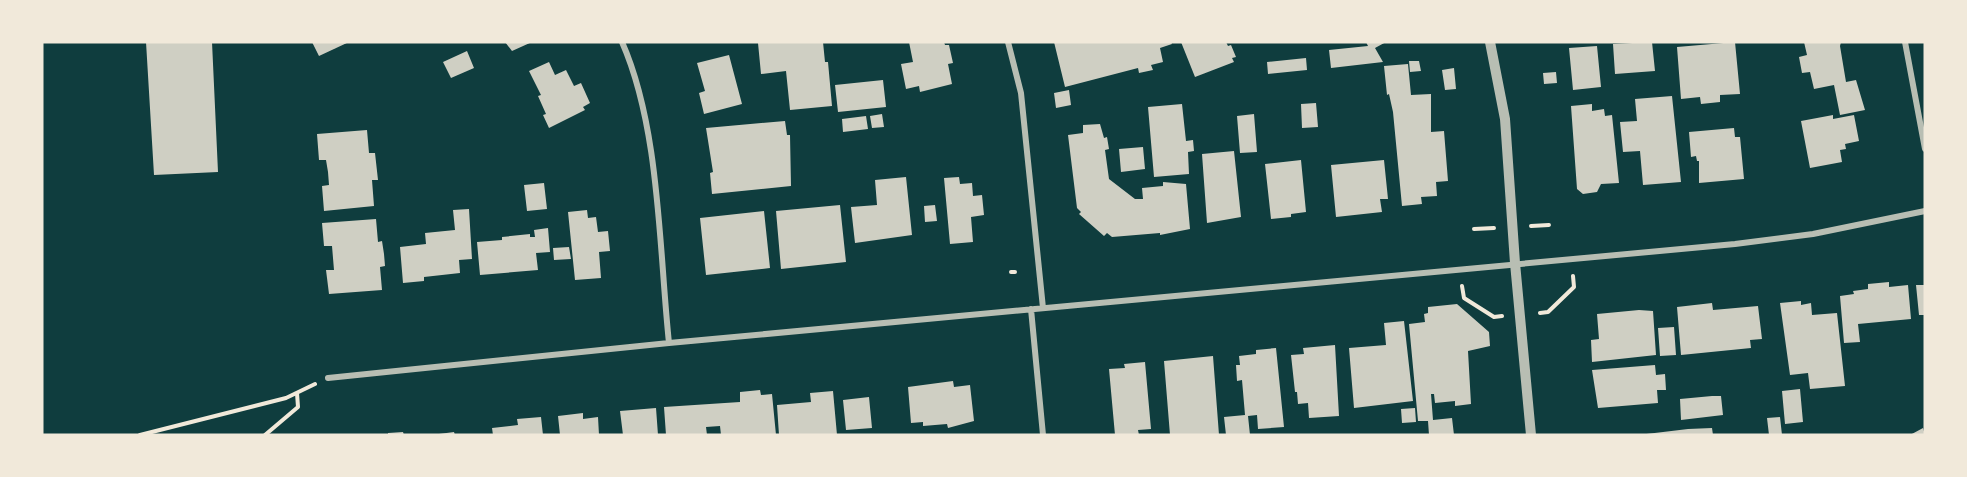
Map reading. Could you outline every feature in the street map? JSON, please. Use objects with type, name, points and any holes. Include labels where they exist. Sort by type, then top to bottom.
[{"type":"street","points":[[622,42],[634,70],[650,141],[669,343]]},
{"type":"street","points":[[1008,42],[1021,93],[1043,308]]},
{"type":"street","points":[[1490,42],[1505,118],[1515,263],[1531,435]]},
{"type":"street","points":[[1905,42],[1925,149]]},
{"type":"street","points":[[328,378],[669,343],[1775,239],[1925,211]]},
{"type":"street","points":[[1031,309],[1043,435]]},
{"type":"path","points":[[1548,312],[1574,287]]},
{"type":"path","points":[[1464,298],[1494,317]]},
{"type":"path","points":[[140,435],[286,398],[328,378]]},
{"type":"path","points":[[265,435],[298,407],[297,393]]},
{"type":"building","points":[[146,42],[212,42],[218,172],[154,175]]},
{"type":"building","points":[[312,42],[349,42],[319,56]]},
{"type":"building","points":[[505,42],[532,42],[512,51]]},
{"type":"building","points":[[823,42],[825,62],[828,62],[832,106],[790,110],[786,71],[761,74],[758,43]]},
{"type":"building","points":[[909,42],[944,42],[945,45],[949,45],[953,63],[948,64],[952,84],[920,92],[919,86],[906,89],[901,64],[913,62]]},
{"type":"building","points":[[1054,42],[1171,42],[1172,44],[1160,48],[1163,62],[1151,65],[1153,70],[1139,73],[1138,68],[1065,87]]},
{"type":"building","points":[[1181,42],[1226,42],[1228,46],[1231,45],[1236,57],[1232,58],[1234,62],[1195,77]]},
{"type":"building","points":[[1366,42],[1386,42],[1375,48],[1383,62],[1331,68],[1329,50],[1368,46]]},
{"type":"building","points":[[1652,42],[1655,71],[1615,74],[1613,44]]},
{"type":"building","points":[[1735,42],[1740,94],[1720,95],[1720,102],[1701,104],[1700,97],[1681,99],[1677,47]]},
{"type":"building","points":[[1804,42],[1841,42],[1846,82],[1856,80],[1865,110],[1840,115],[1834,85],[1814,89],[1810,72],[1802,73],[1799,57],[1807,55]]},
{"type":"building","points":[[1597,46],[1601,87],[1573,90],[1569,48]]},
{"type":"building","points":[[467,51],[474,68],[451,78],[443,62]]},
{"type":"building","points":[[729,55],[742,104],[704,114],[699,93],[705,91],[697,63]]},
{"type":"building","points":[[1306,58],[1307,70],[1268,74],[1267,62]]},
{"type":"building","points":[[1409,61],[1419,61],[1421,71],[1410,72]]},
{"type":"building","points":[[549,62],[555,75],[566,70],[574,86],[581,83],[590,103],[583,107],[585,110],[549,128],[538,96],[541,95],[529,71]]},
{"type":"building","points":[[1408,64],[1411,95],[1431,94],[1431,132],[1444,131],[1448,181],[1436,182],[1437,196],[1421,197],[1422,204],[1402,206],[1393,112],[1389,94],[1387,95],[1384,66]]},
{"type":"building","points":[[1454,68],[1456,89],[1445,90],[1442,70]]},
{"type":"building","points":[[1556,72],[1557,83],[1544,84],[1543,73]]},
{"type":"building","points":[[883,80],[886,107],[838,112],[835,85]]},
{"type":"building","points":[[1069,90],[1071,105],[1056,108],[1054,93]]},
{"type":"building","points":[[1672,96],[1681,182],[1643,185],[1640,151],[1623,152],[1620,122],[1637,121],[1635,99]]},
{"type":"building","points":[[1316,103],[1318,127],[1302,128],[1301,104]]},
{"type":"building","points":[[1182,104],[1186,141],[1193,140],[1194,151],[1188,152],[1189,174],[1154,177],[1148,107]]},
{"type":"building","points":[[1592,104],[1592,111],[1604,109],[1605,116],[1612,115],[1619,183],[1601,184],[1597,192],[1583,194],[1577,189],[1571,106]]},
{"type":"building","points":[[882,114],[884,127],[872,128],[870,116]]},
{"type":"building","points":[[1254,114],[1257,152],[1240,153],[1237,116]]},
{"type":"building","points":[[1833,115],[1833,119],[1854,115],[1859,141],[1845,144],[1846,149],[1840,150],[1842,162],[1810,168],[1801,121]]},
{"type":"building","points":[[866,116],[868,129],[843,132],[842,119]]},
{"type":"building","points":[[785,121],[787,135],[790,135],[791,186],[712,194],[710,173],[713,172],[706,128]]},
{"type":"building","points":[[1100,124],[1104,138],[1107,137],[1109,149],[1105,150],[1109,179],[1135,199],[1143,199],[1142,188],[1163,186],[1163,182],[1186,184],[1190,229],[1160,235],[1160,233],[1112,237],[1107,233],[1104,236],[1079,214],[1081,212],[1077,208],[1068,135],[1083,133],[1083,125]]},
{"type":"building","points":[[1734,128],[1735,137],[1740,137],[1744,179],[1699,183],[1699,161],[1696,156],[1691,157],[1689,132]]},
{"type":"building","points":[[367,130],[369,153],[375,153],[378,180],[372,180],[374,206],[324,211],[322,186],[329,185],[328,172],[326,160],[319,160],[317,134]]},
{"type":"building","points":[[1143,147],[1145,169],[1121,172],[1119,149]]},
{"type":"building","points":[[1234,151],[1241,217],[1207,223],[1202,154]]},
{"type":"building","points":[[1301,160],[1306,212],[1291,214],[1291,217],[1271,219],[1265,164]]},
{"type":"building","points":[[1384,160],[1388,199],[1380,199],[1382,212],[1336,217],[1331,165]]},
{"type":"building","points":[[906,177],[912,235],[855,243],[851,207],[877,205],[875,180]]},
{"type":"building","points":[[959,177],[960,184],[972,183],[973,196],[982,195],[984,215],[971,217],[973,242],[950,244],[944,178]]},
{"type":"building","points":[[544,183],[547,209],[527,211],[524,185]]},
{"type":"building","points":[[840,205],[846,262],[781,269],[776,211]]},
{"type":"building","points":[[935,205],[937,221],[925,222],[924,206]]},
{"type":"building","points":[[469,209],[472,259],[459,260],[460,273],[424,277],[424,281],[403,283],[400,247],[426,244],[425,233],[455,230],[453,210]]},
{"type":"building","points":[[587,210],[588,218],[596,217],[598,232],[608,231],[610,251],[599,252],[601,278],[575,280],[568,212]]},
{"type":"building","points":[[764,211],[770,268],[706,275],[700,218]]},
{"type":"building","points":[[376,219],[378,242],[382,241],[384,254],[385,266],[380,267],[382,290],[329,294],[326,270],[334,270],[332,246],[324,246],[322,223]]},
{"type":"building","points":[[548,228],[550,252],[536,253],[538,270],[480,275],[477,242],[530,234],[530,237],[535,237],[534,230]]},
{"type":"building","points":[[569,247],[571,259],[554,260],[553,248]]},
{"type":"building","points":[[1889,282],[1889,287],[1908,285],[1911,319],[1858,324],[1860,342],[1844,343],[1840,296],[1868,289],[1868,284]]},
{"type":"building","points":[[1916,285],[1925,285],[1925,315],[1919,315]]},
{"type":"building","points":[[1801,301],[1801,305],[1811,303],[1812,315],[1837,313],[1845,386],[1810,389],[1808,373],[1790,375],[1780,303]]},
{"type":"building","points":[[1712,303],[1713,310],[1758,306],[1762,339],[1750,340],[1751,348],[1681,355],[1677,307]]},
{"type":"building","points":[[1457,304],[1489,332],[1490,346],[1468,351],[1471,404],[1455,406],[1455,401],[1435,403],[1434,394],[1431,394],[1433,420],[1452,418],[1454,435],[1429,435],[1428,421],[1418,421],[1409,324],[1425,322],[1424,314],[1428,313],[1428,307]]},
{"type":"building","points":[[1653,311],[1656,355],[1592,362],[1591,340],[1599,339],[1597,314]]},
{"type":"building","points":[[1404,321],[1413,401],[1354,408],[1349,348],[1386,345],[1384,323]]},
{"type":"building","points":[[1674,327],[1676,355],[1660,356],[1658,328]]},
{"type":"building","points":[[1335,345],[1339,416],[1309,418],[1308,403],[1298,404],[1291,355],[1304,354],[1303,348]]},
{"type":"building","points":[[1276,348],[1284,427],[1258,429],[1257,415],[1248,416],[1250,435],[1226,435],[1224,417],[1245,415],[1242,380],[1237,381],[1236,365],[1240,365],[1239,356],[1256,354],[1256,350]]},
{"type":"building","points":[[1213,356],[1219,435],[1170,435],[1164,361]]},
{"type":"building","points":[[1145,362],[1151,429],[1138,430],[1139,435],[1115,435],[1109,369],[1125,368],[1124,364]]},
{"type":"building","points":[[1655,365],[1656,375],[1665,374],[1666,390],[1657,390],[1658,403],[1598,408],[1592,370]]},
{"type":"building","points":[[953,381],[954,387],[970,385],[974,421],[948,428],[947,424],[923,426],[923,422],[911,423],[908,387]]},
{"type":"building","points":[[1800,389],[1803,422],[1785,424],[1782,391]]},
{"type":"building","points":[[760,390],[761,395],[772,394],[776,435],[721,435],[720,426],[706,427],[707,435],[666,435],[664,407],[740,402],[740,392]]},
{"type":"building","points":[[833,391],[837,435],[779,435],[777,405],[811,402],[810,393]]},
{"type":"building","points":[[1721,396],[1723,415],[1681,420],[1680,399]]},
{"type":"building","points":[[869,397],[872,428],[846,430],[843,400]]},
{"type":"building","points":[[656,408],[658,435],[623,435],[620,411]]},
{"type":"building","points":[[1415,408],[1416,422],[1402,423],[1401,409]]},
{"type":"building","points":[[583,413],[583,419],[598,417],[599,435],[560,435],[558,416]]},
{"type":"building","points":[[541,417],[543,435],[493,435],[492,428],[518,425],[517,419]]},
{"type":"building","points":[[1780,417],[1782,435],[1769,435],[1767,418]]},
{"type":"building","points":[[1712,428],[1713,435],[1638,435],[1688,429]]},
{"type":"building","points":[[1923,428],[1925,435],[1910,435]]},
{"type":"building","points":[[403,432],[404,435],[388,435],[388,433]]},
{"type":"building","points":[[454,432],[455,435],[439,435],[439,434]]}]
